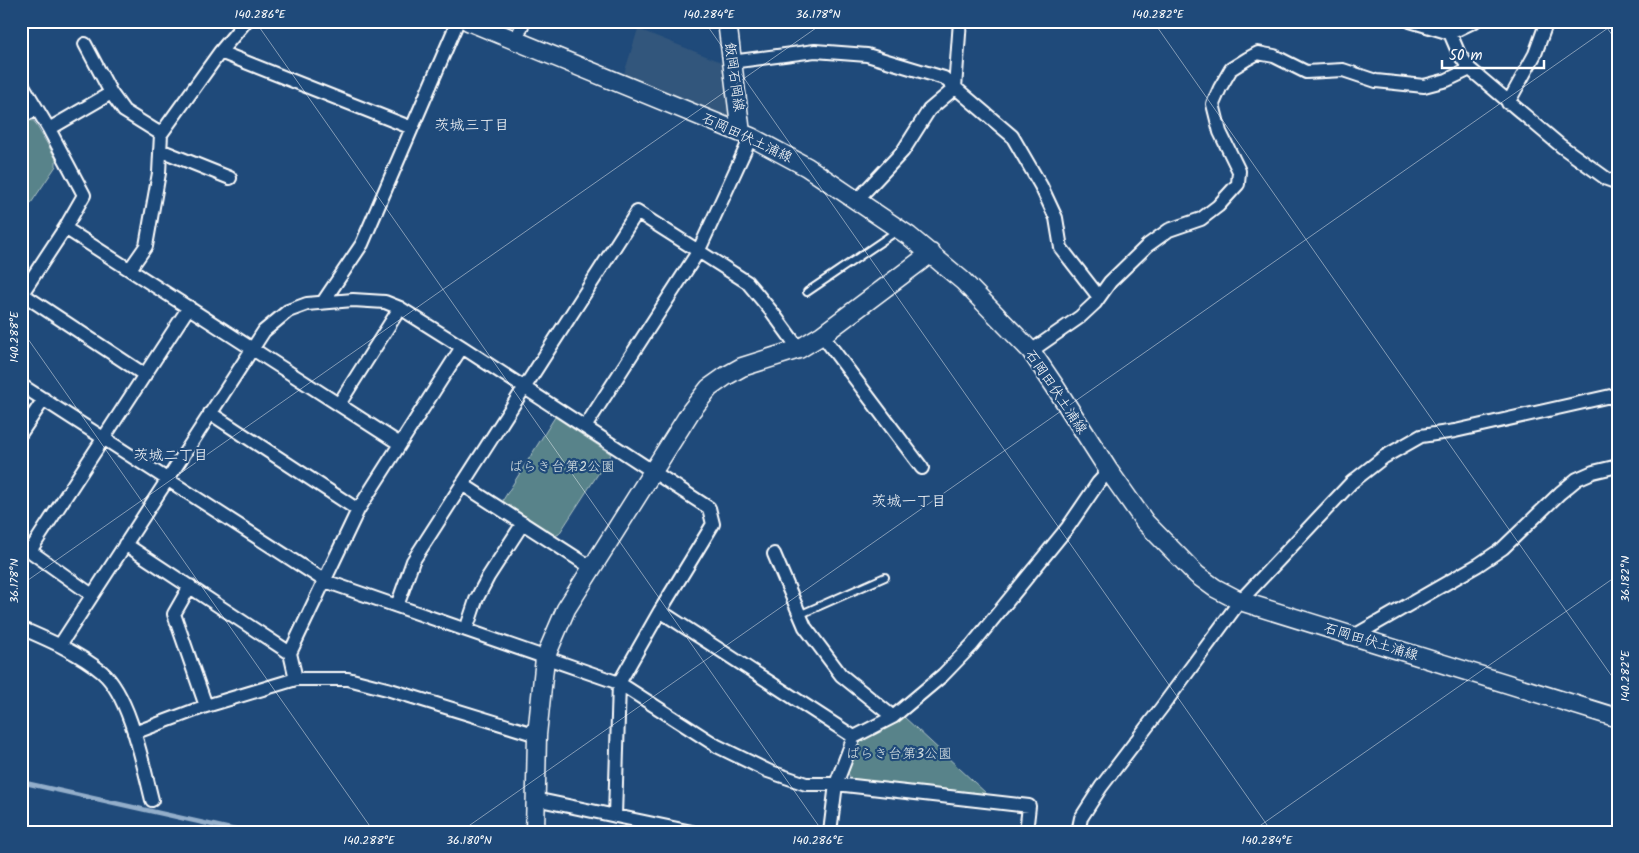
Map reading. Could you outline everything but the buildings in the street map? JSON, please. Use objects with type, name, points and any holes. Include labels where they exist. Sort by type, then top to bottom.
[{"type":"main road","name":"石岡田伏土浦線","points":[[468,21],[746,135],[807,167],[932,254],[963,281],[1031,351],[1109,471],[1145,522],[1197,575],[1215,588],[1240,601],[1618,718]]},
{"type":"main road","name":"飯岡石岡線","points":[[727,21],[731,62],[746,135]]},
{"type":"main road","points":[[535,832],[537,735],[545,658],[566,609],[691,411],[709,388],[742,367],[799,350],[932,254]]},
{"type":"street","points":[[130,269],[146,246],[159,173],[161,134],[220,52],[246,21]]},
{"type":"street","points":[[323,302],[362,244],[458,21]]},
{"type":"street","points":[[516,40],[524,21]]},
{"type":"street","points":[[857,200],[902,150],[929,110],[955,88],[960,21]]},
{"type":"street","points":[[1410,21],[1450,33],[1475,21]]},
{"type":"street","points":[[1508,102],[1534,54],[1547,21]]},
{"type":"street","points":[[1450,33],[1470,69],[1561,146],[1607,179],[1618,183]]},
{"type":"street","points":[[84,44],[111,93],[124,112],[161,134]]},
{"type":"street","points":[[731,62],[815,51],[867,55],[944,78],[1012,136],[1041,186],[1056,218],[1061,248],[1099,297]]},
{"type":"street","points":[[220,52],[412,128]]},
{"type":"street","points":[[1031,351],[1080,317],[1110,282],[1148,245],[1169,230],[1201,219],[1218,206],[1238,184],[1239,171],[1220,132],[1213,104],[1232,69],[1247,59],[1258,54],[1274,56],[1306,72],[1343,70],[1376,80],[1424,86],[1448,80],[1470,69]]},
{"type":"street","points":[[21,82],[49,129],[84,195],[22,294],[145,375]]},
{"type":"street","points":[[49,129],[111,93]]},
{"type":"street","points":[[21,117],[36,109]]},
{"type":"street","points":[[585,427],[698,252],[746,135]]},
{"type":"street","points":[[160,150],[230,178]]},
{"type":"street","points":[[397,606],[413,561],[637,212],[747,282],[772,312],[799,350]]},
{"type":"street","points":[[65,228],[400,444]]},
{"type":"street","points":[[60,645],[264,331],[288,311],[307,304],[354,300],[384,302],[400,308],[710,508],[713,524],[619,682],[615,816]]},
{"type":"street","points":[[92,595],[26,549],[104,438],[189,307]]},
{"type":"street","points":[[339,404],[400,308]]},
{"type":"street","points":[[822,335],[922,468]]},
{"type":"street","points":[[296,678],[290,653],[358,510],[462,348]]},
{"type":"street","points":[[21,385],[325,582],[619,682],[717,746],[768,772],[806,784],[836,784],[1029,806],[1026,832]]},
{"type":"street","points":[[21,433],[44,399]]},
{"type":"street","points":[[1078,832],[1081,818],[1100,787],[1240,601],[1352,482],[1384,456],[1420,436],[1455,431],[1617,399]]},
{"type":"street","points":[[210,413],[358,510]]},
{"type":"street","points":[[1354,636],[1484,561],[1503,548],[1560,493],[1578,479],[1593,472],[1618,466]]},
{"type":"street","points":[[830,832],[836,784],[854,737],[893,718],[943,675],[972,645],[1068,527],[1098,483],[1109,471]]},
{"type":"street","points":[[462,484],[592,568]]},
{"type":"street","points":[[466,630],[476,600],[488,577],[523,523]]},
{"type":"street","points":[[125,544],[290,653]]},
{"type":"street","points":[[774,554],[805,627],[841,675],[893,718]]},
{"type":"street","points":[[190,586],[174,614],[206,706]]},
{"type":"street","points":[[660,611],[854,737]]},
{"type":"street","points":[[21,628],[60,645],[103,673],[119,694],[134,733],[152,800]]},
{"type":"street","points":[[134,733],[206,706],[296,678],[348,679],[537,735]]},
{"type":"street","points":[[535,799],[692,832]]},
{"type":"lane","points":[[807,292],[899,230]]},
{"type":"lane","points":[[800,615],[885,577]]},
{"type":"shaded area","points":[[638,29],[725,65],[731,115],[728,118],[623,77]]},
{"type":"green space","points":[[28,120],[34,121],[56,159],[56,166],[21,218],[21,124]]},
{"type":"green space","name":"ばらき台第2公園","points":[[555,417],[611,454],[559,534],[555,536],[503,500]]},
{"type":"green space","name":"ばらき台第3公園","points":[[903,716],[987,794],[851,779],[848,773],[859,742]]},
{"type":"waterway","points":[[21,782],[244,832]]},
{"type":"district","name":"茨城三丁目","points":[[472,126]]},
{"type":"district","name":"茨城二丁目","points":[[171,456]]},
{"type":"district","name":"茨城一丁目","points":[[909,502]]}]
